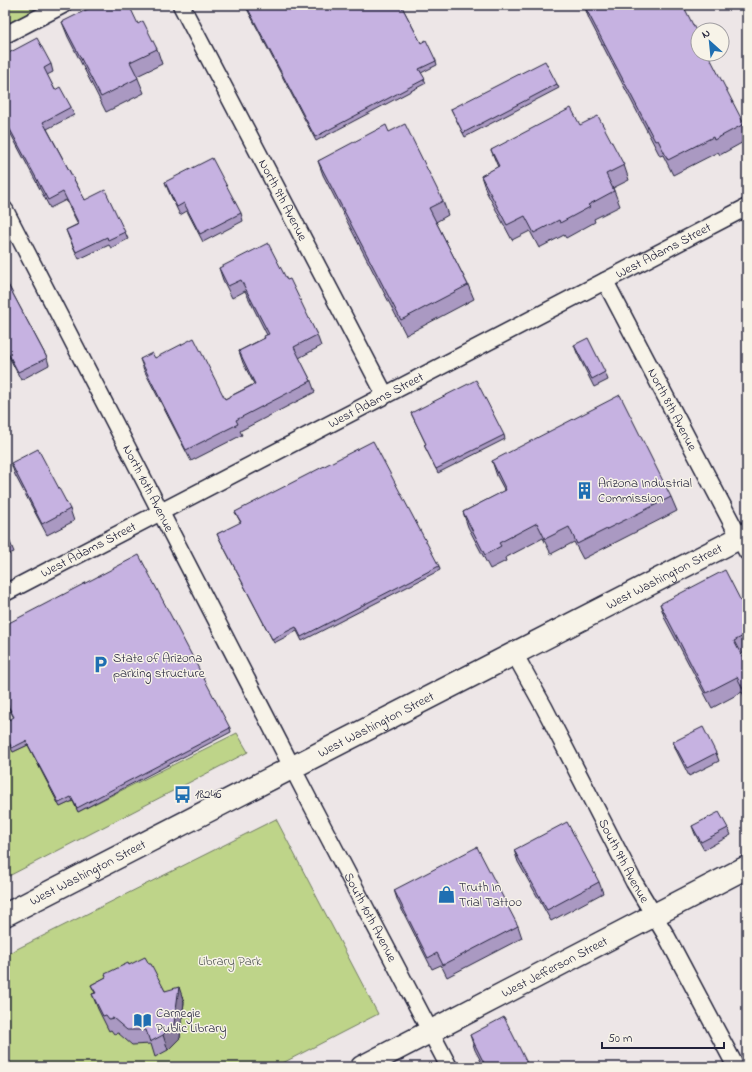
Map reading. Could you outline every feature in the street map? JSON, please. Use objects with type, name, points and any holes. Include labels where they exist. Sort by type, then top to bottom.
[{"type":"main road","name":"West Washington Street","points":[[5,915],[514,653],[744,541]]},
{"type":"main road","name":"West Jefferson Street","points":[[362,1067],[747,867]]},
{"type":"street","points":[[5,35],[63,5]]},
{"type":"street","name":"North 9th Avenue","points":[[181,5],[385,396]]},
{"type":"street","name":"West Adams Street","points":[[5,593],[747,207]]},
{"type":"street","name":"North 10th Avenue","points":[[5,210],[162,511],[291,767]]},
{"type":"street","name":"North 8th Avenue","points":[[605,281],[744,541]]},
{"type":"street","name":"South 9th Avenue","points":[[514,653],[634,882],[736,1067]]},
{"type":"street","name":"South 10th Avenue","points":[[291,767],[449,1067]]},
{"type":"green space","points":[[5,5],[44,5],[5,25]]},
{"type":"green space","points":[[237,733],[248,752],[5,878],[5,736],[13,752],[28,745],[60,807],[73,801],[78,812]]},
{"type":"green space","name":"Library Park","points":[[276,819],[378,1014],[275,1067],[5,1067],[5,955]]},
{"type":"building","points":[[96,5],[129,5],[138,24],[143,21],[157,49],[130,62],[138,78],[101,97],[62,22]]},
{"type":"building","points":[[246,5],[401,5],[421,43],[426,40],[436,61],[419,69],[425,79],[315,137]]},
{"type":"building","points":[[584,5],[683,5],[692,22],[690,22],[690,62],[712,62],[744,124],[714,140],[713,137],[668,160],[658,140],[655,141]]},
{"type":"building","points":[[37,38],[51,64],[44,68],[55,90],[60,87],[71,107],[43,122],[85,200],[105,190],[125,232],[108,240],[107,237],[76,252],[66,230],[79,224],[63,192],[48,200],[5,120],[5,55]]},
{"type":"building","points":[[545,61],[557,84],[463,133],[451,109]]},
{"type":"building","points":[[571,108],[580,125],[598,116],[624,165],[606,174],[614,191],[588,205],[590,207],[560,223],[559,220],[534,233],[525,216],[507,225],[481,176],[499,166],[491,150]]},
{"type":"building","points":[[405,124],[443,201],[429,208],[468,285],[401,320],[318,161],[386,125],[389,132]]},
{"type":"building","points":[[212,158],[241,213],[200,234],[184,203],[177,207],[165,182]]},
{"type":"building","points":[[268,243],[287,280],[290,279],[317,335],[294,347],[311,381],[236,420],[238,424],[186,450],[140,359],[152,353],[155,358],[194,338],[225,399],[255,384],[239,351],[265,338],[264,336],[269,334],[241,280],[228,286],[219,268]]},
{"type":"building","points":[[5,279],[47,358],[18,372],[5,347]]},
{"type":"building","points":[[588,338],[605,372],[592,379],[574,345]]},
{"type":"building","points":[[476,380],[504,435],[436,469],[411,413]]},
{"type":"building","name":"Arizona Industrial Commission","points":[[620,395],[671,497],[577,544],[569,527],[545,539],[537,523],[499,543],[501,546],[485,555],[463,512],[506,490],[492,461]]},
{"type":"building","points":[[373,441],[439,566],[301,637],[296,627],[272,639],[217,534],[241,522],[235,512]]},
{"type":"building","points":[[38,449],[70,509],[42,524],[11,463]]},
{"type":"building","points":[[5,531],[8,537],[5,538]]},
{"type":"building","name":"State of Arizona parking structure","points":[[139,555],[230,728],[77,808],[71,797],[59,803],[26,741],[12,748],[5,735],[5,722],[14,717],[5,700],[5,625]]},
{"type":"building","points":[[725,570],[747,613],[747,634],[734,641],[747,666],[747,697],[737,677],[706,693],[660,604]]},
{"type":"building","points":[[703,727],[716,753],[687,768],[673,742]]},
{"type":"building","points":[[719,812],[728,828],[701,842],[692,826]]},
{"type":"building","points":[[567,822],[599,882],[547,910],[514,850]]},
{"type":"building","points":[[477,847],[518,926],[443,965],[437,953],[428,958],[394,890]]},
{"type":"building","name":"Carnegie Public Library","points":[[145,957],[149,964],[151,964],[165,991],[179,987],[174,1024],[163,1035],[150,1042],[146,1030],[127,1030],[113,1018],[109,1019],[106,1015],[103,1016],[92,994],[96,993],[91,985],[106,977],[105,974]]},
{"type":"building","points":[[504,1017],[529,1067],[486,1067],[470,1035]]},
{"type":"place","name":"Arizona Industrial Commission","points":[[585,490]]},
{"type":"place","name":"State of Arizona parking structure","points":[[100,665]]},
{"type":"place","name":"18246","points":[[182,794]]},
{"type":"place","name":"Truth In Trial Tattoo","points":[[446,894]]},
{"type":"place","name":"Carnegie Public Library","points":[[143,1020]]}]
